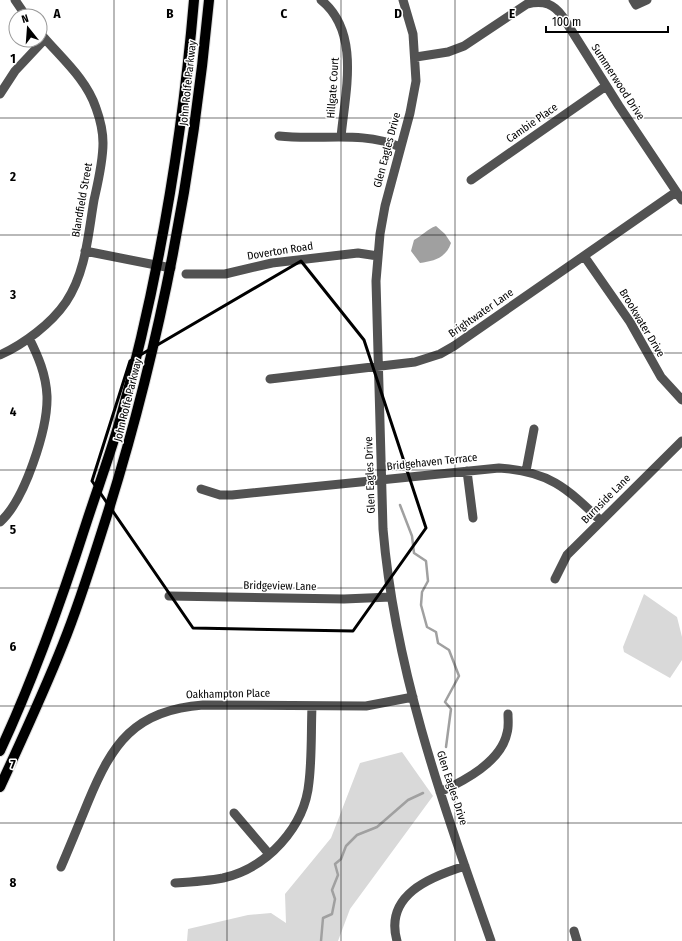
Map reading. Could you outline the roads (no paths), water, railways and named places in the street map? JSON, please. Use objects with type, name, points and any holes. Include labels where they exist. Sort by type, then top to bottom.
[{"type":"main road","name":"John Rolfe Parkway","points":[[0,751],[30,682],[59,606],[120,421],[157,265],[174,169],[194,0]]},
{"type":"main road","name":"John Rolfe Parkway","points":[[0,787],[64,643],[87,578],[131,438],[171,268],[194,135],[209,0]]},
{"type":"street","name":"Hillgate Court","points":[[321,0],[338,22],[347,51],[347,79],[341,136]]},
{"type":"street","name":"Glen Eagles Drive","points":[[402,0],[414,34],[416,57],[414,93],[385,206],[378,256],[376,305],[383,529],[391,596],[413,697],[440,792],[491,941]]},
{"type":"street","name":"Summerwood Drive","points":[[416,57],[456,50],[527,4],[544,0],[556,7],[606,86],[682,200]]},
{"type":"street","points":[[633,0],[636,5],[647,0]]},
{"type":"street","name":"Blandfield Street","points":[[0,355],[28,338],[56,314],[74,288],[82,266],[102,158],[101,126],[92,96],[84,83],[48,43]]},
{"type":"street","points":[[0,94],[14,71],[32,48]]},
{"type":"street","name":"Cambie Place","points":[[471,180],[606,86]]},
{"type":"street","points":[[279,136],[296,138],[341,136],[383,140],[400,147]]},
{"type":"street","name":"Brightwater Lane","points":[[270,379],[415,362],[440,354],[454,346],[676,192]]},
{"type":"street","points":[[85,251],[171,268]]},
{"type":"street","name":"Doverton Road","points":[[186,274],[225,274],[272,263],[358,253],[378,256]]},
{"type":"street","name":"Brookwater Drive","points":[[584,256],[630,322],[661,377],[682,400]]},
{"type":"street","points":[[0,522],[13,506],[26,481],[37,447],[46,410],[46,384],[41,365],[28,338]]},
{"type":"street","points":[[526,471],[534,429]]},
{"type":"street","name":"Burnside Lane","points":[[555,579],[567,555],[682,441]]},
{"type":"street","name":"Bridgehaven Terrace","points":[[201,490],[220,495],[232,495],[498,468],[526,471],[558,483],[575,496],[601,521]]},
{"type":"street","points":[[468,471],[473,518]]},
{"type":"street","name":"Bridgeview Lane","points":[[170,596],[344,598],[391,596]]},
{"type":"street","name":"Oakhampton Place","points":[[61,867],[100,772],[109,756],[120,742],[139,724],[164,711],[188,706],[366,706],[413,697]]},
{"type":"street","points":[[175,883],[223,878],[250,868],[269,854],[292,829],[302,810],[307,796],[309,783],[312,706]]},
{"type":"street","points":[[440,792],[474,774],[496,754],[508,732],[508,714]]},
{"type":"street","points":[[234,813],[269,854]]},
{"type":"street","points":[[397,941],[394,926],[395,917],[400,907],[412,891],[430,879],[465,866]]},
{"type":"street","points":[[574,931],[577,941]]},
{"type":"waterway","points":[[400,505],[412,536],[414,553],[426,561],[428,581],[422,592],[421,605],[427,627],[436,632],[438,643],[449,650],[459,676],[445,702],[451,709],[446,747]]},
{"type":"waterway","points":[[321,941],[323,918],[332,914],[335,899],[332,890],[338,875],[335,864],[341,859],[346,846],[357,835],[377,827],[408,800],[423,793]]}]
